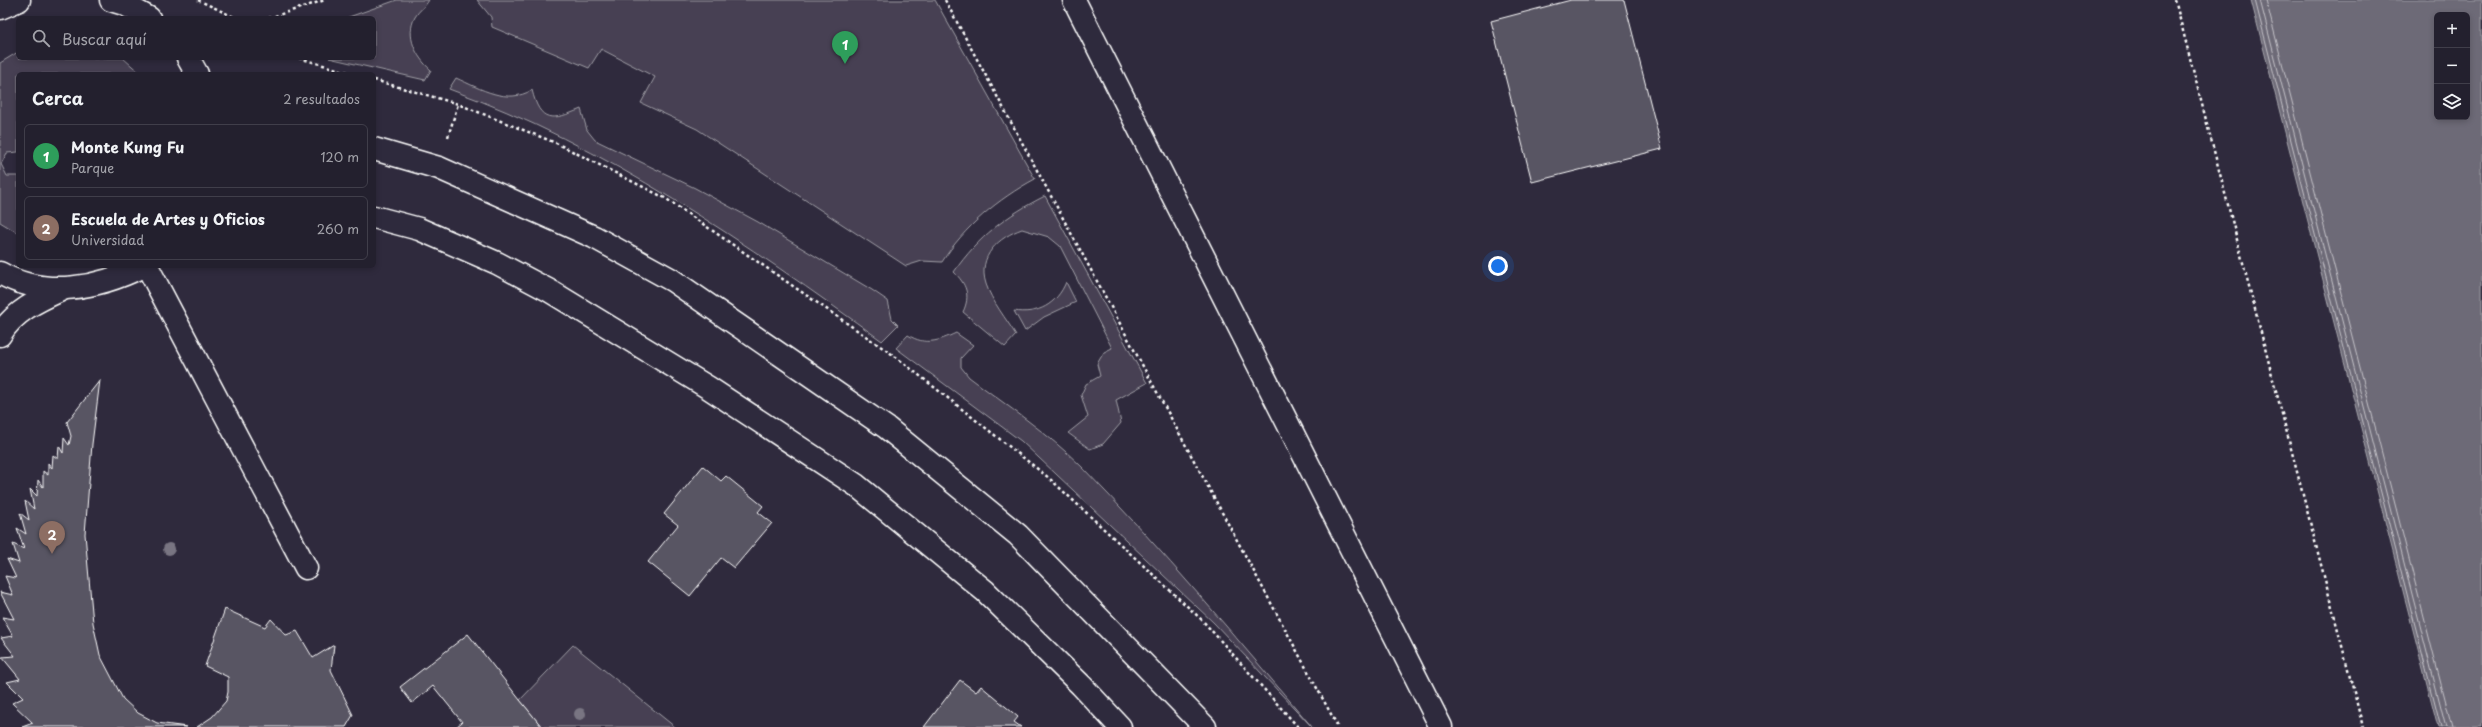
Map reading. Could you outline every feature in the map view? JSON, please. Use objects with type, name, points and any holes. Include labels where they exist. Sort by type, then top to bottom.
[{"type":"main road","points":[[0,8],[19,0]]},
{"type":"main road","points":[[111,0],[124,4],[145,16]]},
{"type":"main road","points":[[1074,0],[1441,727]]},
{"type":"main road","points":[[189,60],[196,72]]},
{"type":"main road","points":[[376,150],[438,168],[594,237],[672,280],[887,428],[1018,535],[1204,727]]},
{"type":"main road","points":[[376,218],[419,229],[497,263],[550,291],[709,388],[856,485],[985,590],[1081,685],[1120,727]]},
{"type":"main road","points":[[0,273],[34,285],[62,289],[92,286],[113,280],[139,268]]},
{"type":"main road","points":[[148,268],[306,568]]},
{"type":"main road","points":[[0,335],[6,324],[19,312],[62,289]]},
{"type":"path","points":[[198,0],[232,16]]},
{"type":"path","points":[[275,16],[325,0]]},
{"type":"path","points":[[945,0],[1338,727]]},
{"type":"path","points":[[2175,0],[2363,727]]},
{"type":"path","points":[[306,60],[347,72]]},
{"type":"path","points":[[376,81],[458,104],[542,138],[665,198],[896,357],[1054,483],[1202,620],[1298,727]]},
{"type":"shaded area","points":[[397,0],[429,0],[415,17],[411,31],[417,53],[431,70],[425,80],[338,60],[376,60],[376,16],[352,16]]},
{"type":"shaded area","points":[[477,0],[935,0],[1035,179],[1008,195],[983,215],[961,237],[942,262],[922,261],[906,266],[697,129],[641,103],[655,77],[601,49],[589,68],[492,27],[491,17]]},
{"type":"shaded area","points":[[16,53],[16,60],[125,60],[139,72],[16,72],[16,152],[7,153],[1,164],[7,176],[16,176],[16,232],[0,222],[0,63]]},
{"type":"shaded area","points":[[456,78],[484,91],[504,96],[523,94],[532,90],[539,109],[543,114],[549,116],[562,116],[581,109],[587,130],[595,140],[695,188],[758,222],[872,290],[888,301],[892,319],[898,325],[882,341],[727,233],[674,200],[564,138],[507,112],[449,89]]},
{"type":"shaded area","points":[[1045,196],[1147,383],[1116,400],[1121,423],[1103,444],[1090,449],[1068,433],[1088,417],[1081,395],[1086,384],[1100,376],[1097,364],[1104,352],[1112,348],[1060,246],[1049,237],[1022,229],[1005,237],[987,256],[984,274],[988,290],[1016,335],[1005,347],[963,312],[967,300],[966,290],[962,281],[954,272],[973,248],[994,228],[1018,211]]},
{"type":"shaded area","points":[[1066,282],[1076,302],[1044,317],[1025,331],[1014,311],[1031,311],[1046,306],[1052,302],[1062,290]]},
{"type":"shaded area","points":[[956,333],[973,345],[961,358],[961,367],[969,377],[1041,431],[1082,467],[1170,562],[1312,727],[1214,623],[1021,441],[896,348],[908,335],[920,340],[932,341]]},
{"type":"shaded area","points":[[573,645],[675,727],[542,727],[520,700]]},
{"type":"water","points":[[2251,0],[2482,0],[2482,727],[2438,727]]},
{"type":"building","points":[[1571,0],[1624,0],[1662,149],[1532,182],[1491,21]]},
{"type":"building","points":[[100,380],[92,444],[85,534],[93,623],[100,655],[123,699],[138,713],[157,723],[187,727],[22,727],[33,723],[12,703],[23,698],[7,682],[20,679],[2,657],[15,656],[1,638],[13,636],[2,617],[14,619],[0,592],[13,595],[5,576],[16,578],[7,559],[19,563],[13,544],[24,549],[17,528],[26,534],[20,513],[29,520],[25,501],[34,509],[30,489],[37,496],[38,480],[43,487],[43,471],[48,475],[48,463],[52,468],[53,455],[58,459],[59,446],[63,453],[64,438],[69,445],[71,436],[67,422]]},
{"type":"building","points":[[703,466],[721,481],[726,476],[763,506],[758,512],[772,523],[734,568],[721,558],[690,596],[648,562],[678,525],[664,514]]},
{"type":"building","points":[[225,609],[265,627],[271,619],[286,635],[297,631],[313,658],[334,645],[331,670],[353,715],[346,727],[197,727],[212,717],[226,701],[228,692],[228,677],[205,666]]},
{"type":"building","points":[[468,634],[542,727],[456,727],[462,722],[433,686],[412,703],[400,687]]},
{"type":"building","points":[[960,680],[976,692],[981,686],[1018,717],[1014,722],[1021,727],[924,727]]},
{"type":"place","name":"Monte Kung Fu","points":[[845,64]]},
{"type":"place","name":"Escuela de Artes y Oficios","points":[[52,554]]}]
